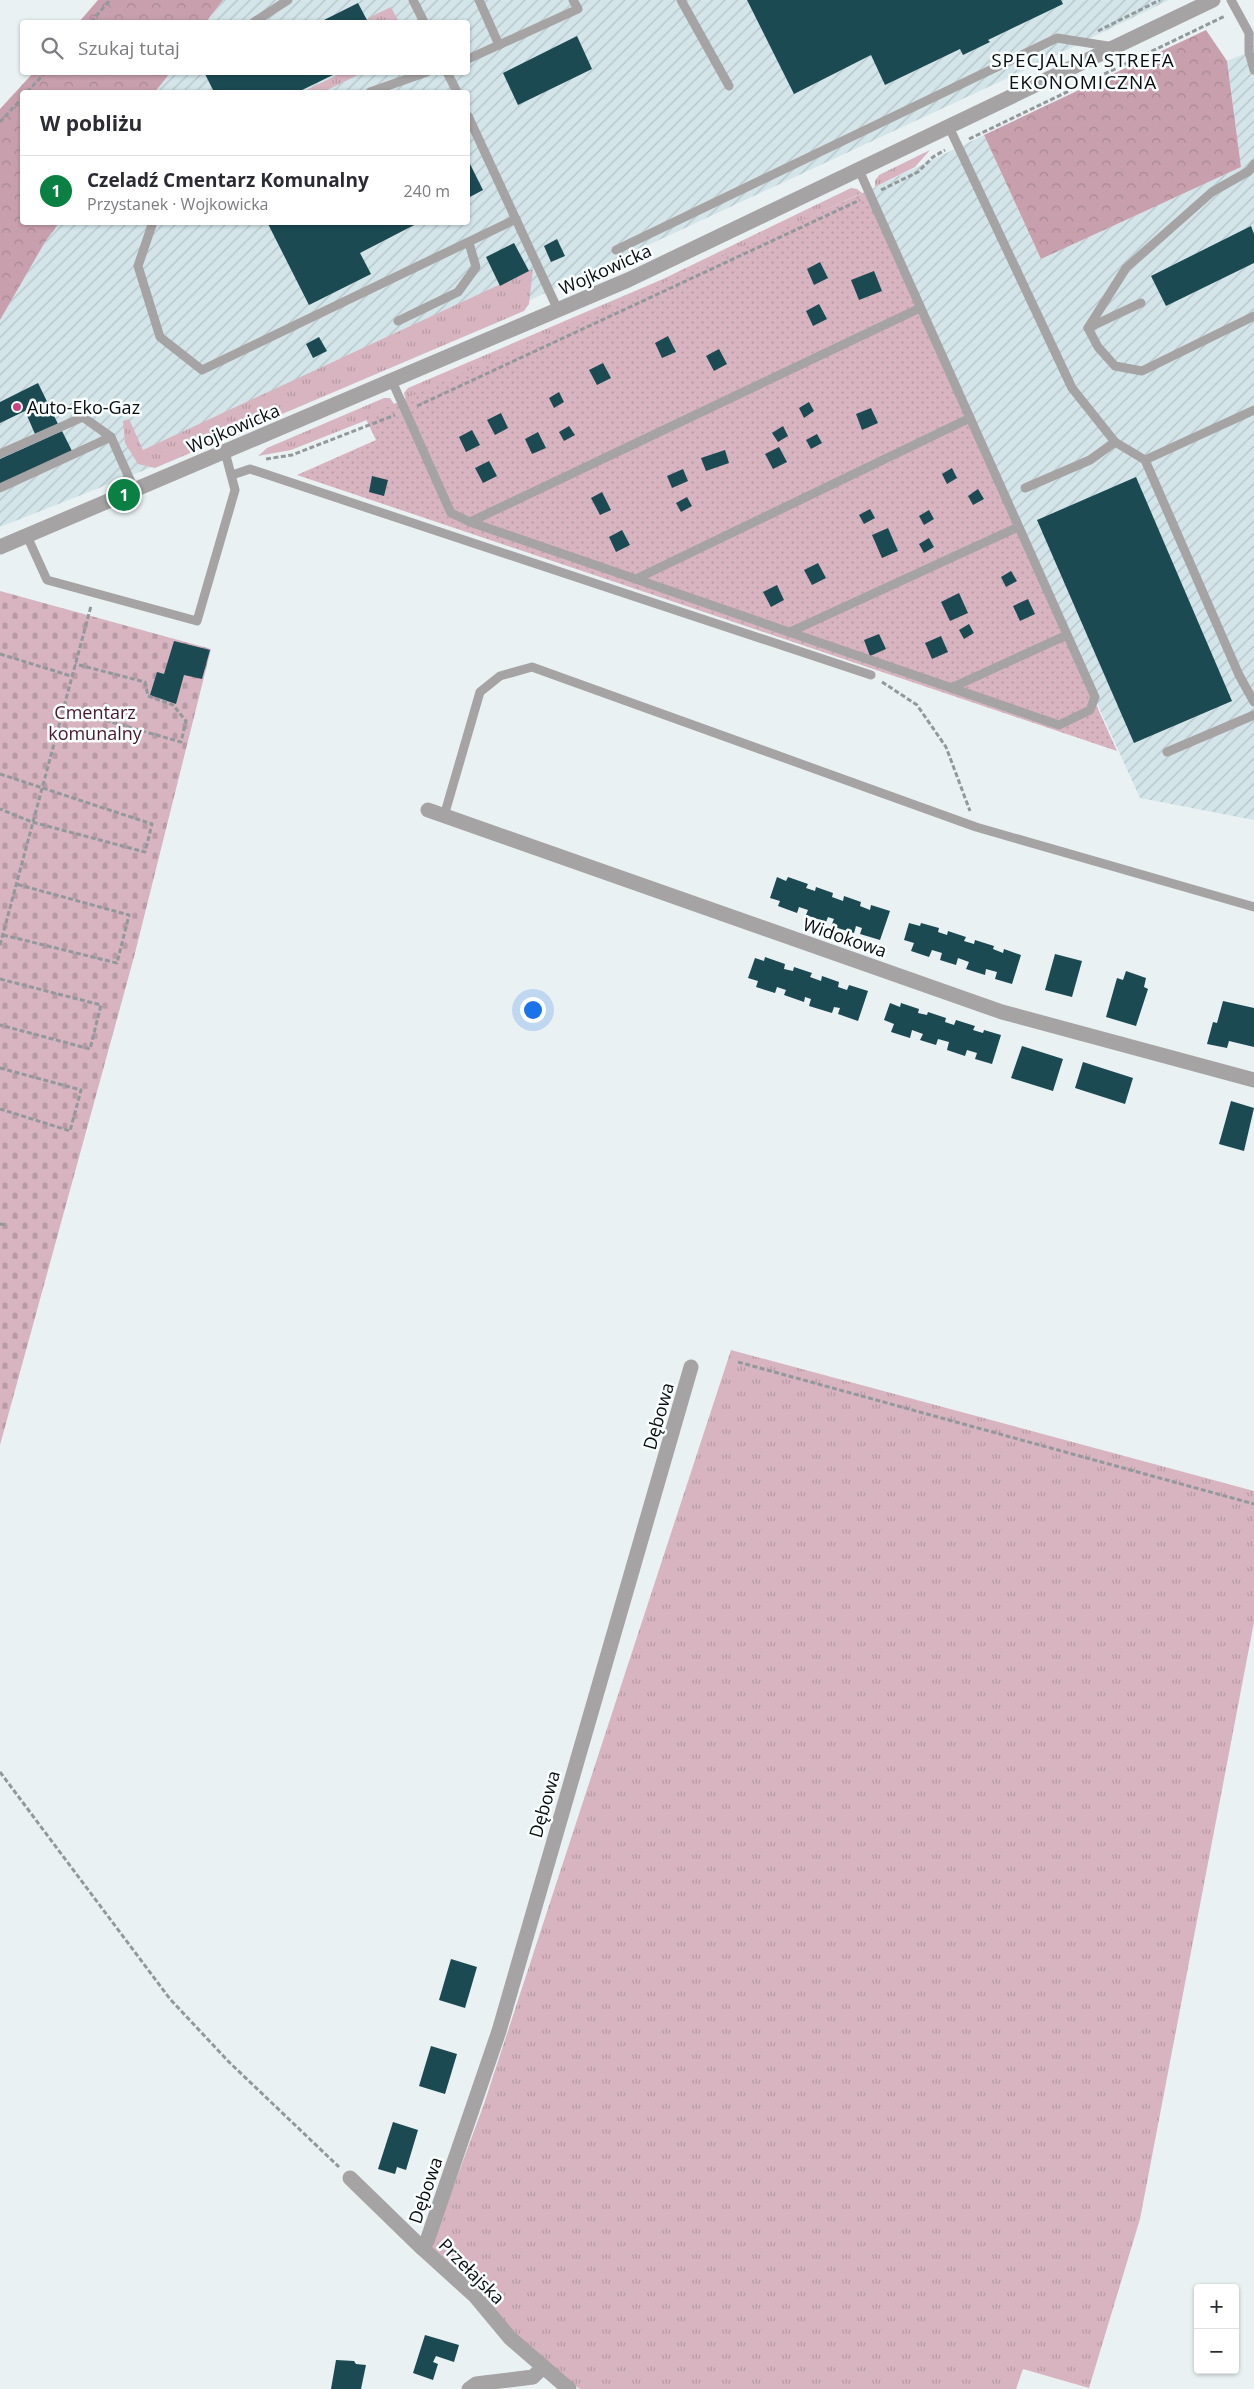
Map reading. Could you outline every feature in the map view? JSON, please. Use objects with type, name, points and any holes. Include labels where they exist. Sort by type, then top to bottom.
[{"type":"street","name":"Wojkowicka","points":[[0,548],[628,280],[1213,0]]},
{"type":"street","name":"Widokowa","points":[[428,810],[1002,1012],[1254,1080]]},
{"type":"street","name":"Dębowa","points":[[422,2248],[427,2241],[499,2030],[691,1367]]},
{"type":"street","name":"Przełajska","points":[[350,2178],[475,2296],[510,2338],[542,2368],[569,2389]]},
{"type":"street","points":[[469,2389],[476,2384],[533,2377],[542,2368]]},
{"type":"lane","points":[[257,20],[288,0]]},
{"type":"lane","points":[[413,0],[423,20]]},
{"type":"lane","points":[[479,0],[499,45]]},
{"type":"lane","points":[[470,59],[578,9],[574,0]]},
{"type":"lane","points":[[681,0],[729,86]]},
{"type":"lane","points":[[1231,0],[1251,33],[1249,52],[1254,70]]},
{"type":"lane","points":[[616,250],[1057,38],[1114,47]]},
{"type":"lane","points":[[376,90],[418,75]]},
{"type":"lane","points":[[448,75],[455,90]]},
{"type":"lane","points":[[470,120],[558,310]]},
{"type":"lane","points":[[949,127],[1072,388],[1116,442],[1145,460],[1239,675],[1254,702]]},
{"type":"lane","points":[[1088,328],[1126,268],[1212,192],[1249,170],[1254,164]]},
{"type":"lane","points":[[392,381],[451,512],[470,522],[1058,725],[1090,710],[1095,697],[859,170]]},
{"type":"lane","points":[[152,225],[138,266],[160,337],[202,370],[516,220]]},
{"type":"lane","points":[[398,321],[458,292],[476,267],[469,243]]},
{"type":"lane","points":[[1088,328],[1142,303]]},
{"type":"lane","points":[[470,522],[920,308]]},
{"type":"lane","points":[[1088,328],[1098,347],[1115,366],[1142,370],[1254,316]]},
{"type":"lane","points":[[1145,460],[1254,410]]},
{"type":"lane","points":[[0,454],[83,417],[111,437],[135,490]]},
{"type":"lane","points":[[636,579],[970,418]]},
{"type":"lane","points":[[0,488],[111,437]]},
{"type":"lane","points":[[1025,488],[1090,460],[1116,442]]},
{"type":"lane","points":[[28,536],[47,580],[197,621],[235,490],[225,452]]},
{"type":"lane","points":[[231,473],[250,469],[871,675]]},
{"type":"lane","points":[[790,632],[1018,527]]},
{"type":"lane","points":[[951,688],[1067,634]]},
{"type":"lane","points":[[444,816],[480,692],[500,676],[532,667],[976,827],[1254,907]]},
{"type":"lane","points":[[1167,752],[1254,715]]},
{"type":"path","points":[[93,20],[110,0]]},
{"type":"path","points":[[1095,33],[1160,0]]},
{"type":"path","points":[[259,461],[295,455],[404,411],[871,195],[918,172],[935,155],[1237,10]]},
{"type":"path","points":[[29,90],[43,75]]},
{"type":"path","points":[[0,122],[20,100]]},
{"type":"path","points":[[0,945],[62,708],[95,593]]},
{"type":"path","points":[[0,654],[71,676]]},
{"type":"path","points":[[62,708],[181,742],[186,721],[173,705],[148,696],[145,682],[75,664]]},
{"type":"path","points":[[871,675],[918,705],[946,747],[976,827]]},
{"type":"path","points":[[0,774],[152,824],[145,852],[32,822],[0,809]]},
{"type":"path","points":[[3,935],[117,963],[129,915],[16,884]]},
{"type":"path","points":[[0,979],[101,1004],[90,1049],[0,1025]]},
{"type":"path","points":[[0,1068],[81,1090],[70,1131],[0,1109]]},
{"type":"path","points":[[0,1224],[7,1225]]},
{"type":"path","points":[[738,1362],[1254,1504]]},
{"type":"path","points":[[0,1772],[170,1999],[229,2062],[350,2178]]},
{"type":"shaded area","points":[[223,0],[1169,0],[1040,63],[515,307],[165,462],[0,527],[0,320],[45,242],[58,225],[470,225],[470,90],[157,90],[168,75],[470,75],[470,20],[208,20]]},
{"type":"shaded area","points":[[1249,33],[1254,33],[1254,820],[1140,798],[865,192],[984,135],[1041,259],[1241,167],[1227,61],[1249,52]]},
{"type":"green space","points":[[98,0],[223,0],[208,20],[81,20]]},
{"type":"green space","points":[[391,7],[398,20],[369,20],[368,18]]},
{"type":"green space","points":[[1206,30],[1227,61],[1241,167],[1041,259],[984,135]]},
{"type":"green space","points":[[31,75],[168,75],[157,90],[20,90],[20,225],[58,225],[45,242],[0,320],[0,109]]},
{"type":"green space","points":[[338,75],[358,75],[327,90],[306,90]]},
{"type":"green space","points":[[930,150],[915,167],[875,187],[875,181],[879,175]]},
{"type":"green space","points":[[851,188],[857,189],[862,193],[407,404],[404,393],[408,388],[663,279]]},
{"type":"green space","points":[[865,192],[1117,751],[297,475],[376,440],[365,417]]},
{"type":"green space","points":[[533,269],[529,304],[524,311],[155,468],[138,464],[125,443],[123,421],[129,419],[143,450]]},
{"type":"green space","points":[[384,398],[390,398],[397,408],[291,450],[258,456],[267,448]]},
{"type":"green space","name":"Cmentarz komunalny","points":[[0,591],[211,649],[134,957],[0,1445]]},
{"type":"green space","points":[[731,1350],[1254,1491],[1254,1622],[1140,2219],[1089,2388],[1023,2369],[1016,2389],[580,2389],[551,2369],[427,2246],[454,2185],[484,2104]]},
{"type":"building","points":[[747,0],[1061,0],[1063,4],[988,40],[990,42],[963,55],[960,49],[885,85],[871,55],[794,94]]},
{"type":"building","points":[[358,3],[367,20],[324,20]]},
{"type":"building","points":[[577,36],[592,69],[518,105],[503,73]]},
{"type":"building","points":[[206,75],[333,75],[302,90],[213,90]]},
{"type":"building","points":[[470,164],[483,190],[470,197]]},
{"type":"building","points":[[269,225],[414,225],[360,253],[371,274],[309,305]]},
{"type":"building","points":[[1251,226],[1254,234],[1254,263],[1166,306],[1151,276]]},
{"type":"building","points":[[557,239],[565,256],[551,262],[544,246]]},
{"type":"building","points":[[514,243],[529,271],[500,286],[486,257]]},
{"type":"building","points":[[820,262],[828,278],[814,285],[807,269]]},
{"type":"building","points":[[874,271],[882,291],[859,300],[851,280]]},
{"type":"building","points":[[819,304],[827,319],[813,326],[806,311]]},
{"type":"building","points":[[668,336],[676,352],[662,358],[655,343]]},
{"type":"building","points":[[319,337],[327,351],[313,358],[306,344]]},
{"type":"building","points":[[719,349],[727,364],[714,371],[706,356]]},
{"type":"building","points":[[603,363],[611,378],[597,385],[589,370]]},
{"type":"building","points":[[38,383],[58,424],[35,434],[25,411],[0,423],[0,402]]},
{"type":"building","points":[[559,392],[564,402],[554,408],[549,398]]},
{"type":"building","points":[[809,402],[814,411],[804,418],[799,408]]},
{"type":"building","points":[[871,408],[878,423],[862,430],[856,414]]},
{"type":"building","points":[[501,413],[508,428],[495,435],[487,420]]},
{"type":"building","points":[[569,426],[575,435],[564,441],[559,432]]},
{"type":"building","points":[[783,426],[788,436],[778,442],[772,433]]},
{"type":"building","points":[[472,430],[480,445],[466,452],[459,437]]},
{"type":"building","points":[[62,431],[72,451],[0,484],[0,459]]},
{"type":"building","points":[[538,432],[546,448],[532,454],[525,439]]},
{"type":"building","points":[[817,434],[822,443],[811,449],[806,440]]},
{"type":"building","points":[[779,447],[787,462],[773,469],[765,454]]},
{"type":"building","points":[[725,450],[729,463],[706,471],[701,458]]},
{"type":"building","points":[[489,461],[497,476],[483,483],[475,468]]},
{"type":"building","points":[[952,468],[957,478],[947,484],[942,474]]},
{"type":"building","points":[[683,469],[688,481],[672,488],[667,476]]},
{"type":"building","points":[[372,476],[388,480],[384,496],[369,492]]},
{"type":"building","points":[[1136,477],[1232,701],[1134,743],[1037,520]]},
{"type":"building","points":[[978,489],[984,499],[973,505],[968,496]]},
{"type":"building","points":[[602,492],[611,510],[600,515],[591,498]]},
{"type":"building","points":[[687,497],[692,506],[681,512],[676,503]]},
{"type":"building","points":[[870,509],[875,518],[864,524],[859,515]]},
{"type":"building","points":[[929,510],[934,519],[924,525],[919,516]]},
{"type":"building","points":[[888,528],[898,551],[882,558],[872,535]]},
{"type":"building","points":[[622,530],[630,545],[616,552],[609,537]]},
{"type":"building","points":[[929,538],[934,547],[924,553],[919,544]]},
{"type":"building","points":[[818,563],[826,578],[812,585],[804,570]]},
{"type":"building","points":[[1011,571],[1017,581],[1006,587],[1001,577]]},
{"type":"building","points":[[777,585],[784,600],[771,607],[763,592]]},
{"type":"building","points":[[959,593],[968,613],[950,621],[941,602]]},
{"type":"building","points":[[1028,599],[1035,614],[1020,621],[1013,606]]},
{"type":"building","points":[[969,624],[974,633],[964,639],[959,630]]},
{"type":"building","points":[[879,634],[886,649],[870,656],[864,640]]},
{"type":"building","points":[[941,636],[948,652],[932,659],[925,643]]},
{"type":"building","points":[[174,641],[210,650],[202,679],[184,675],[176,704],[150,695],[157,672],[164,674]]},
{"type":"building","points":[[777,877],[786,881],[788,877],[808,884],[806,888],[815,891],[816,887],[833,893],[832,897],[843,901],[844,896],[861,902],[860,906],[870,910],[871,905],[890,911],[880,940],[860,934],[862,928],[856,926],[854,933],[831,926],[834,919],[828,917],[826,922],[806,915],[808,910],[799,907],[797,913],[778,906],[780,901],[770,898]]},
{"type":"building","points":[[909,923],[920,926],[921,923],[939,928],[938,932],[947,935],[948,931],[966,937],[964,941],[974,944],[975,940],[994,946],[993,949],[1003,953],[1004,949],[1021,955],[1012,984],[995,979],[997,972],[986,969],[985,975],[966,969],[969,962],[958,958],[956,965],[940,960],[942,953],[932,950],[929,957],[911,951],[914,943],[904,940]]},
{"type":"building","points":[[1055,954],[1082,961],[1072,997],[1045,990]]},
{"type":"building","points":[[765,957],[785,964],[784,969],[793,971],[794,967],[812,973],[810,977],[821,981],[822,976],[839,982],[838,987],[847,990],[849,985],[868,991],[858,1021],[838,1014],[840,1008],[834,1007],[832,1013],[809,1006],[811,999],[805,997],[804,1002],[784,995],[786,990],[777,987],[775,993],[756,987],[758,981],[748,978],[755,958],[764,961]]},
{"type":"building","points":[[1126,971],[1146,978],[1144,987],[1148,989],[1136,1026],[1106,1017],[1117,978],[1123,980]]},
{"type":"building","points":[[1223,1001],[1254,1008],[1254,1047],[1229,1041],[1227,1048],[1207,1044],[1213,1022],[1217,1023]]},
{"type":"building","points":[[890,1003],[900,1007],[901,1003],[919,1009],[918,1013],[927,1015],[928,1012],[946,1018],[945,1022],[954,1025],[956,1020],[975,1026],[973,1030],[983,1033],[984,1030],[1001,1035],[992,1064],[975,1059],[977,1053],[967,1050],[965,1056],[947,1050],[949,1042],[938,1039],[936,1045],[920,1040],[923,1034],[912,1030],[910,1038],[891,1032],[894,1024],[884,1020]]},
{"type":"building","points":[[1022,1046],[1063,1059],[1053,1091],[1011,1078]]},
{"type":"building","points":[[1083,1062],[1133,1078],[1125,1104],[1075,1088]]},
{"type":"building","points":[[1231,1101],[1254,1108],[1244,1151],[1219,1144]]},
{"type":"building","points":[[451,1959],[477,1967],[465,2008],[439,2000]]},
{"type":"building","points":[[431,2046],[457,2054],[445,2094],[419,2086]]},
{"type":"building","points":[[393,2122],[418,2130],[406,2170],[397,2167],[395,2174],[378,2169]]},
{"type":"building","points":[[425,2335],[459,2345],[454,2362],[436,2356],[433,2362],[438,2364],[433,2380],[413,2373]]},
{"type":"building","points":[[336,2360],[354,2361],[356,2364],[366,2365],[361,2389],[331,2389]]},
{"type":"place","name":"Auto-Eko-Gaz","points":[[17,407]]},
{"type":"place","name":"Czeladź Cmentarz Komunalny","points":[[124,495]]},
{"type":"district","name":"SPECJALNA STREFA EKONOMICZNA","points":[[1083,71]]}]
